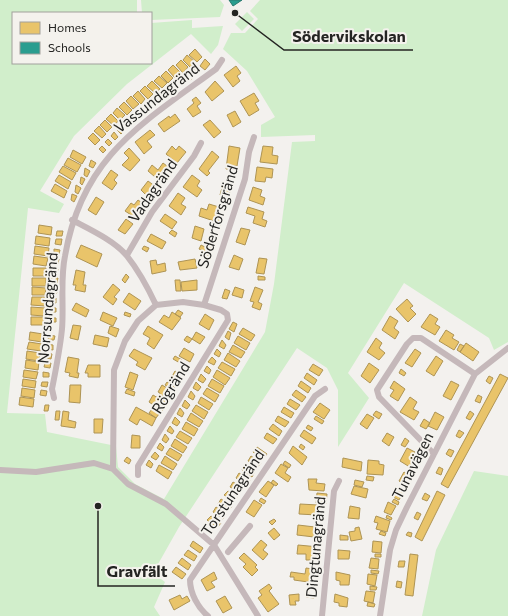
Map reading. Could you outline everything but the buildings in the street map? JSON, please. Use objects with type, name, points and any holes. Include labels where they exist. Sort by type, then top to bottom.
[{"type":"street","name":"Vassundagränd","points":[[72,220],[85,190],[116,148],[150,117],[216,69],[222,60]]},
{"type":"street","name":"Söderforsgränd","points":[[204,304],[245,179],[249,152],[254,137]]},
{"type":"street","name":"Vadagränd","points":[[127,255],[152,212],[194,156],[201,142]]},
{"type":"street","points":[[72,220],[102,236],[127,255],[156,305]]},
{"type":"street","name":"Norrsundagränd","points":[[54,398],[52,389],[62,329],[64,258],[72,220]]},
{"type":"street","points":[[113,469],[114,370],[125,341],[138,321],[156,305],[183,302],[204,304]]},
{"type":"street","name":"Rögränd","points":[[138,475],[138,466],[228,320],[227,314],[221,310],[204,304]]},
{"type":"street","points":[[434,454],[379,398],[377,390],[407,344],[413,338],[421,338],[475,374]]},
{"type":"street","name":"Tunavägen","points":[[380,616],[390,550],[396,530],[475,374],[508,348]]},
{"type":"street","name":"Torstunagränd","points":[[208,616],[204,613],[190,591],[190,580],[315,396],[325,389]]},
{"type":"street","points":[[0,470],[36,472],[94,463],[113,469],[128,484],[166,504],[214,545],[258,616]]},
{"type":"street","name":"Dingtunagränd","points":[[322,616],[334,492],[339,481]]},
{"type":"street","points":[[228,552],[250,526]]},
{"type":"green space","points":[[0,0],[137,0],[137,12],[12,12],[12,64],[152,64],[152,23],[192,20],[192,28],[223,26],[218,45],[211,54],[191,34],[127,84],[74,136],[40,191],[64,204],[59,213],[28,208],[7,413],[45,414],[47,432],[116,446],[118,467],[135,484],[164,499],[265,332],[274,284],[292,142],[315,141],[315,135],[261,137],[261,125],[275,117],[247,71],[223,49],[231,33],[245,33],[258,19],[250,11],[260,0],[508,0],[508,342],[494,350],[489,338],[404,283],[348,373],[369,398],[338,447],[338,390],[327,368],[297,348],[179,527],[153,573],[165,582],[154,607],[160,616],[0,616]]},
{"type":"green space","points":[[141,0],[220,0],[224,5],[220,17],[152,20],[152,12],[142,12]]},
{"type":"green space","points":[[247,12],[254,19],[242,31],[235,24]]},
{"type":"green space","points":[[474,471],[508,476],[508,616],[422,616],[436,550]]},
{"type":"place","name":"Södervikskolan","points":[[235,13]]},
{"type":"place","name":"Gravfält","points":[[98,506]]}]
